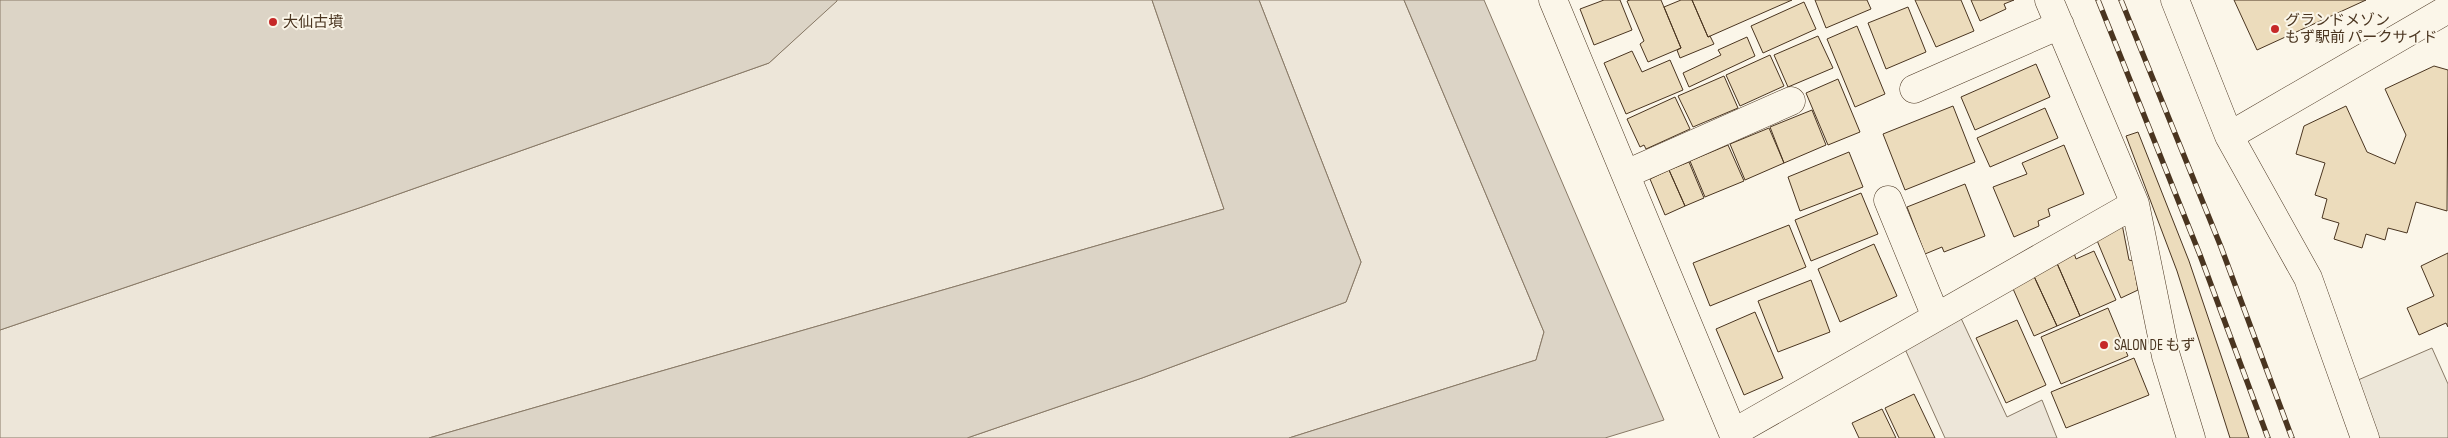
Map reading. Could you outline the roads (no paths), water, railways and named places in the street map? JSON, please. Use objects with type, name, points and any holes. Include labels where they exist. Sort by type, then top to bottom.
[{"type":"street","points":[[2049,0],[2135,204],[2166,356],[2191,438]]},
{"type":"street","points":[[2175,0],[2229,136],[2308,278],[2365,438]]},
{"type":"street","points":[[1555,1],[1734,436],[1936,317],[2135,204]]},
{"type":"street","points":[[2229,136],[2448,9]]},
{"type":"street","points":[[1914,89],[2060,26]]},
{"type":"street","points":[[1626,174],[1791,100]]},
{"type":"street","points":[[1888,200],[1936,317]]},
{"type":"railway","points":[[2098,0],[2200,255],[2268,438]]},
{"type":"railway","points":[[2121,0],[2221,247],[2292,438]]},
{"type":"place","name":"大仙古墳","points":[[273,22]]},
{"type":"place","name":"グランドメゾン もず駅前 パークサイド","points":[[2275,29]]},
{"type":"place","name":"SALON DE もず","points":[[2104,345]]}]
